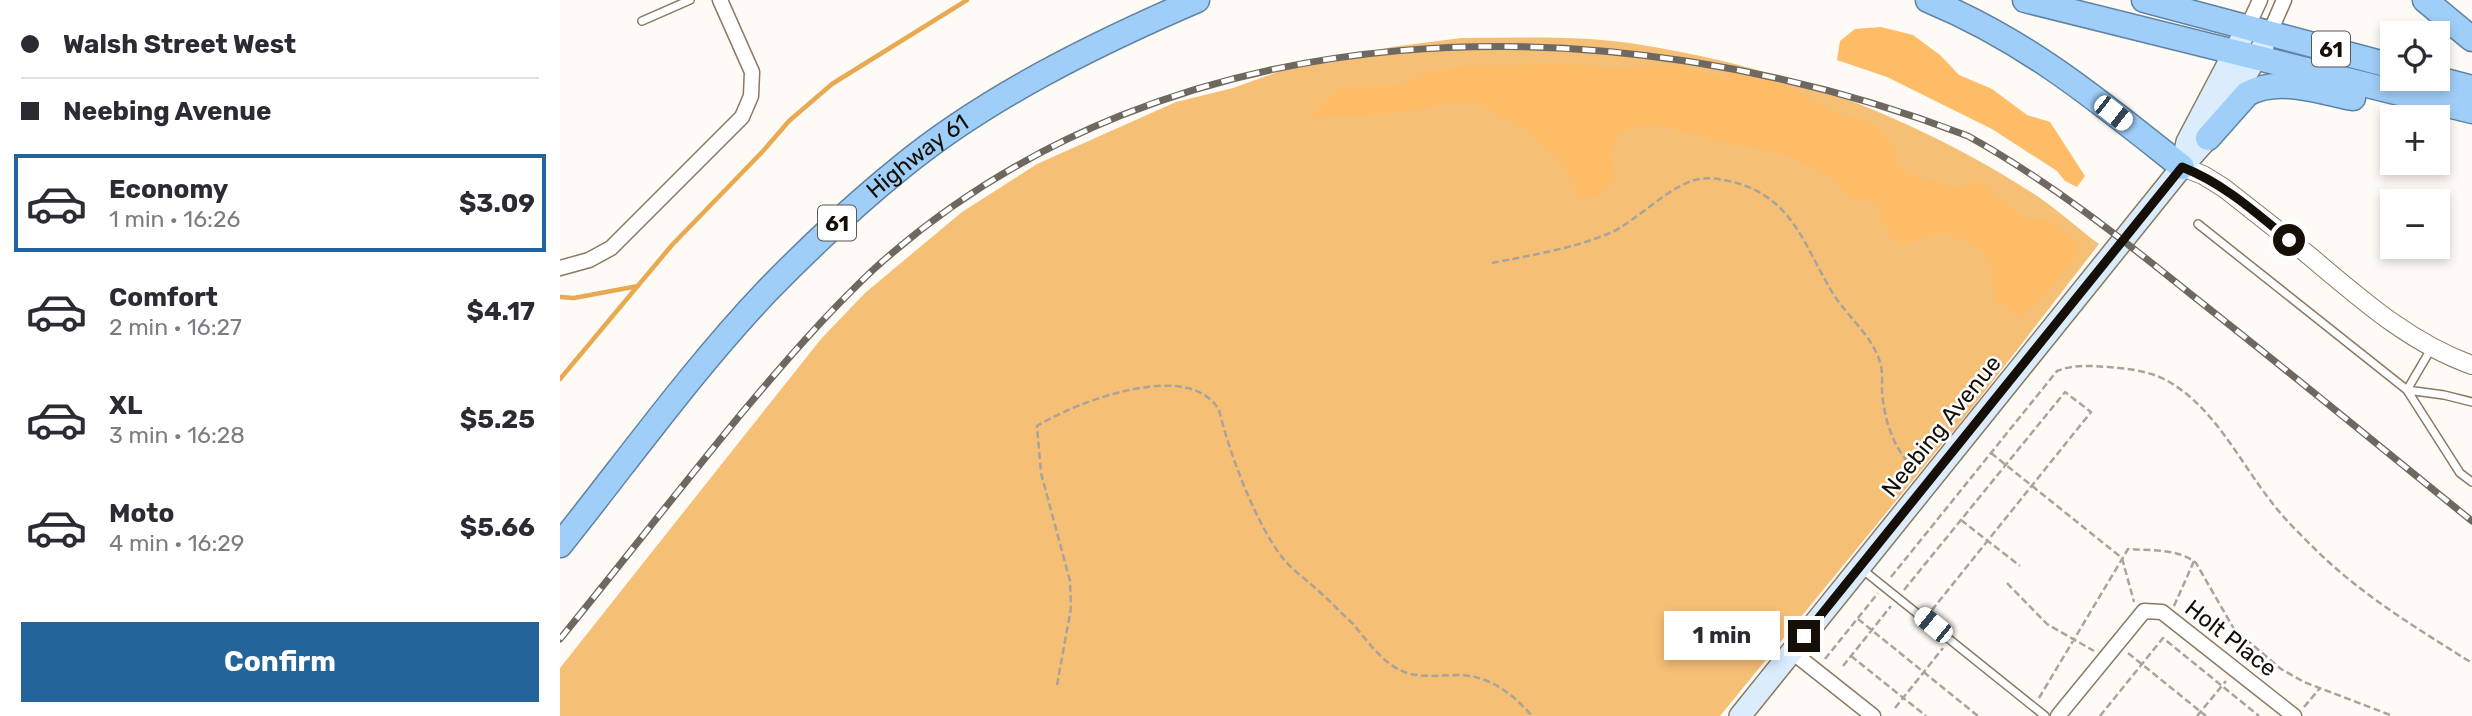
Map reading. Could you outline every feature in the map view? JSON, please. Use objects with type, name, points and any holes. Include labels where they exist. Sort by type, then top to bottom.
[{"type":"highway","name":"Highway 61","points":[[560,545],[709,357],[766,292],[835,224],[891,175],[970,118],[1062,63],[1197,0]]},
{"type":"highway","points":[[1928,0],[1965,15],[2018,44],[2072,80],[2182,167]]},
{"type":"highway","name":"61","points":[[2025,0],[2472,112]]},
{"type":"highway","name":"61","points":[[2144,0],[2380,63]]},
{"type":"highway","points":[[2425,0],[2472,39]]},
{"type":"highway","points":[[2450,82],[2472,88]]},
{"type":"highway","points":[[2208,138],[2247,94],[2274,86],[2382,103],[2472,112]]},
{"type":"main road","name":"Neebing Avenue","points":[[2182,167],[2187,142],[2233,52],[2259,29]]},
{"type":"main road","name":"Neebing Avenue","points":[[1740,716],[2208,138],[2257,59],[2259,29]]},
{"type":"street","points":[[560,268],[589,260],[611,248],[742,117],[751,96],[752,72],[720,0]]},
{"type":"street","points":[[2259,29],[2260,0]]},
{"type":"street","points":[[2259,29],[2284,0]]},
{"type":"street","points":[[2182,167],[2203,175],[2224,188],[2384,318],[2432,348],[2472,365]]},
{"type":"street","name":"Holt Place","points":[[2138,618],[2144,611],[2162,612],[2235,669],[2299,711]]},
{"type":"street","points":[[2058,716],[2138,618]]},
{"type":"street","points":[[1791,651],[1873,716]]},
{"type":"lane","points":[[642,21],[691,0]]},
{"type":"lane","points":[[2199,224],[2407,390],[2460,472],[2472,482]]},
{"type":"lane","points":[[2407,390],[2432,348]]},
{"type":"lane","points":[[2407,390],[2444,394],[2472,402]]},
{"type":"lane","points":[[1860,567],[2045,716]]},
{"type":"path","points":[[1492,263],[1558,250],[1609,233],[1627,224],[1683,185],[1698,179],[1724,179],[1752,188],[1782,208],[1805,240],[1835,296],[1873,345],[1881,362],[1882,395],[1890,431],[1904,460],[1930,482]]},
{"type":"path","points":[[1816,670],[2057,371],[2074,364],[2132,369],[2153,374],[2172,383],[2214,423],[2274,506],[2318,552],[2389,611],[2472,663]]},
{"type":"path","points":[[1057,685],[1071,608],[1070,581],[1041,473],[1037,426],[1082,402],[1119,392],[1169,386],[1197,390],[1213,400],[1219,410],[1239,472],[1260,520],[1276,547],[1286,562],[1324,595],[1385,660],[1408,673],[1434,677],[1460,675],[1490,682],[1511,694],[1532,716]]},
{"type":"path","points":[[1843,666],[2065,392],[2091,412],[2032,486],[2023,493],[2011,512],[1993,530],[1988,541],[1930,613]]},
{"type":"path","points":[[2081,416],[2085,419]]},
{"type":"path","points":[[1991,453],[2122,558],[2138,618]]},
{"type":"path","points":[[2007,509],[2011,512]]},
{"type":"path","points":[[1961,520],[2020,566]]},
{"type":"path","points":[[2128,542],[2128,549]]},
{"type":"path","points":[[2154,551],[2155,544]]},
{"type":"path","points":[[2181,547],[2181,554]]},
{"type":"path","points":[[2169,618],[2194,561]]},
{"type":"path","points":[[1963,564],[1967,568]]},
{"type":"path","points":[[2007,583],[2047,624],[2106,658]]},
{"type":"path","points":[[1947,584],[1951,587]]},
{"type":"path","points":[[1858,619],[1978,716]]},
{"type":"path","points":[[2100,716],[2163,638],[2259,716]]},
{"type":"path","points":[[1895,708],[1950,639]]},
{"type":"path","points":[[2117,644],[2206,716]]},
{"type":"path","points":[[2057,654],[2063,658]]},
{"type":"path","points":[[1852,656],[1926,716]]},
{"type":"path","points":[[1866,668],[1870,664]]},
{"type":"path","points":[[2197,716],[2235,669]]},
{"type":"path","points":[[2045,677],[2050,680]]},
{"type":"path","points":[[1886,684],[1890,680]]},
{"type":"path","points":[[2299,711],[2319,688]]},
{"type":"path","points":[[1919,711],[1924,706]]},
{"type":"shaded area","points":[[1881,27],[1913,35],[1940,55],[1959,75],[1992,89],[2027,115],[2050,122],[2085,176],[2077,187],[1992,129],[1887,77],[1837,60],[1840,41],[1855,29]]},
{"type":"shaded area","points":[[1461,38],[1552,38],[1619,42],[1694,55],[1795,81],[1844,98],[1940,140],[2040,198],[2099,244],[1972,408],[1720,716],[560,716],[560,668],[821,339],[865,293],[962,212],[1037,164],[1176,102],[1233,88],[1294,66],[1392,47]]},
{"type":"shaded area","points":[[1566,64],[1610,68],[1676,67],[1726,78],[1735,68],[1762,77],[1841,114],[1877,127],[1893,146],[1900,169],[1907,173],[1957,189],[1978,180],[2019,214],[2035,220],[2052,221],[2078,244],[2077,257],[2022,317],[1994,300],[1994,280],[1989,263],[1971,243],[1943,233],[1914,241],[1894,241],[1882,221],[1876,203],[1847,195],[1834,178],[1791,157],[1764,149],[1730,144],[1664,126],[1637,126],[1617,134],[1610,157],[1614,178],[1600,194],[1586,197],[1579,196],[1562,163],[1530,133],[1483,105],[1453,102],[1379,115],[1309,117],[1337,89],[1401,85],[1429,72],[1475,66]]},
{"type":"waterway","points":[[560,379],[672,245],[789,121],[832,84],[967,0]]},
{"type":"waterway","points":[[560,297],[574,298],[638,286]]},
{"type":"railway","points":[[560,639],[741,414],[822,321],[874,269],[992,180],[1121,116],[1258,73],[1400,51],[1544,47],[1689,62],[1831,92],[1968,136],[2056,191],[2112,232],[2472,521]]},
{"type":"route","points":[[1804,636],[2182,167],[2203,175],[2224,188],[2289,240]]}]
